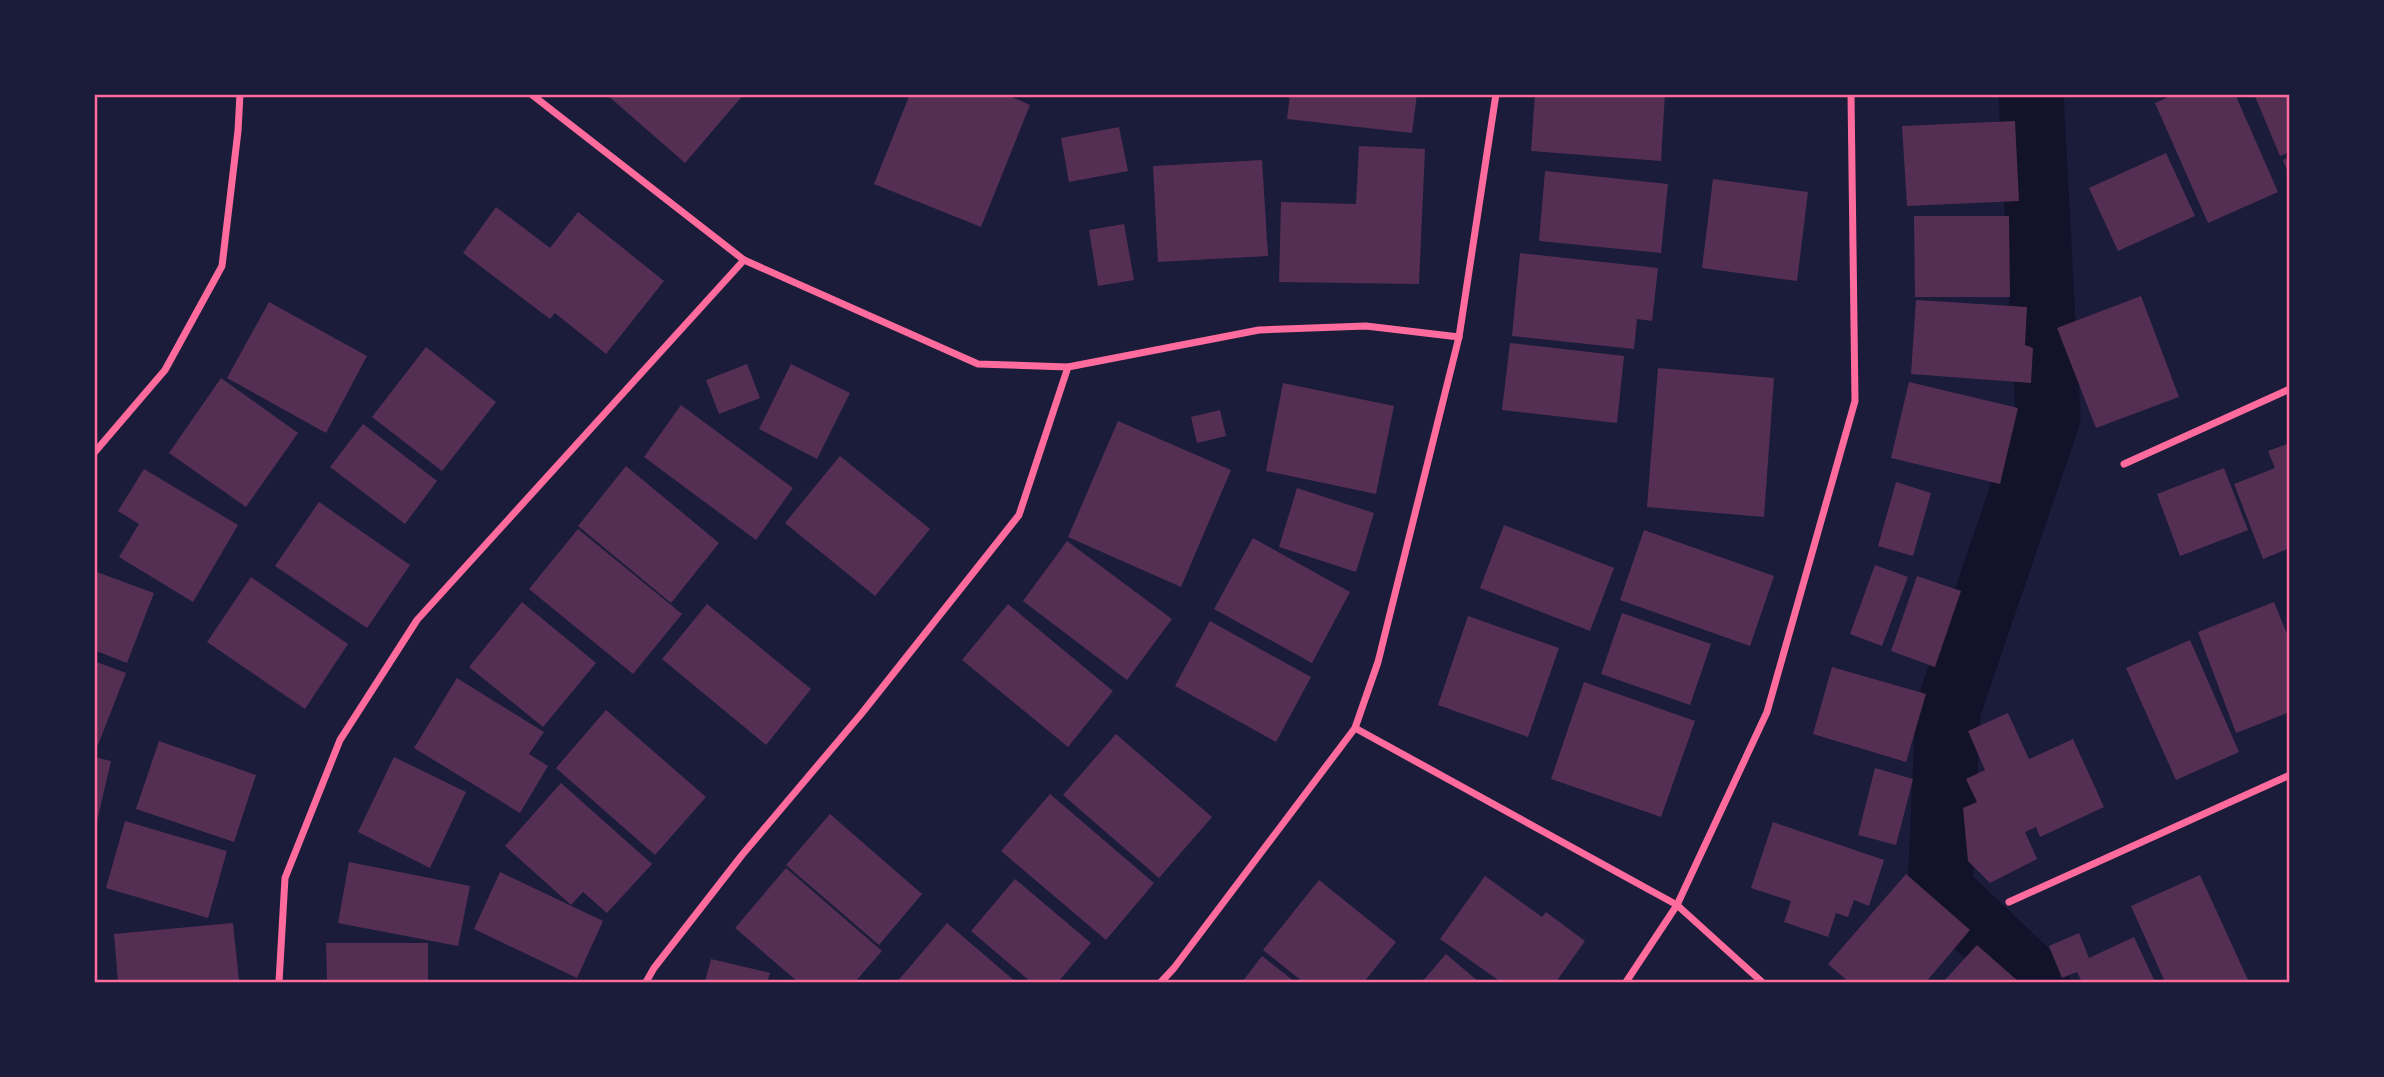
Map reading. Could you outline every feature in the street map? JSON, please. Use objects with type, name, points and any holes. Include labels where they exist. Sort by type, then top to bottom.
[{"type":"street","points":[[94,453],[165,370],[222,266],[240,94]]},
{"type":"street","points":[[531,94],[744,260],[978,364],[1068,367],[1259,330],[1366,326],[1459,337]]},
{"type":"street","points":[[1161,982],[1355,728],[1378,662],[1459,337],[1496,94]]},
{"type":"street","points":[[1626,982],[1677,905],[1767,712],[1855,401],[1851,94]]},
{"type":"street","points":[[279,982],[285,878],[340,740],[417,620],[744,260]]},
{"type":"street","points":[[646,982],[654,968],[743,855],[862,713],[1018,515],[1068,367]]},
{"type":"street","points":[[2124,464],[2290,389]]},
{"type":"street","points":[[1355,728],[1677,905],[1762,982]]},
{"type":"street","points":[[2009,902],[2290,775]]},
{"type":"building","points":[[606,94],[744,94],[685,163]]},
{"type":"building","points":[[910,94],[1005,94],[1030,105],[981,227],[874,184]]},
{"type":"building","points":[[1290,94],[1417,94],[1412,133],[1287,119]]},
{"type":"building","points":[[1535,94],[1665,94],[1661,161],[1531,151]]},
{"type":"building","points":[[2175,94],[2235,94],[2278,192],[2208,223],[2155,103]]},
{"type":"building","points":[[2254,94],[2290,94],[2290,152],[2280,156]]},
{"type":"building","points":[[2015,121],[2019,201],[1907,206],[1902,126]]},
{"type":"building","points":[[1119,127],[1128,171],[1069,182],[1061,138]]},
{"type":"building","points":[[1359,146],[1425,149],[1419,284],[1279,282],[1281,202],[1356,204]]},
{"type":"building","points":[[2166,153],[2195,216],[2118,251],[2089,188]]},
{"type":"building","points":[[2289,157],[2289,175],[2283,160]]},
{"type":"building","points":[[1262,160],[1268,256],[1158,262],[1153,166]]},
{"type":"building","points":[[1545,171],[1668,184],[1661,253],[1539,241]]},
{"type":"building","points":[[1713,179],[1808,192],[1797,281],[1702,268]]},
{"type":"building","points":[[496,207],[550,248],[578,212],[664,281],[606,354],[555,313],[550,319],[463,253]]},
{"type":"building","points":[[1914,216],[2009,216],[2010,297],[1915,297]]},
{"type":"building","points":[[1124,224],[1134,280],[1098,286],[1089,230]]},
{"type":"building","points":[[1520,253],[1658,268],[1652,321],[1637,319],[1634,349],[1512,336]]},
{"type":"building","points":[[2141,296],[2179,397],[2096,428],[2057,328]]},
{"type":"building","points":[[1916,300],[2027,307],[2025,345],[2033,348],[2031,383],[1911,374]]},
{"type":"building","points":[[269,302],[367,356],[326,433],[227,378]]},
{"type":"building","points":[[1510,343],[1624,356],[1617,423],[1502,410]]},
{"type":"building","points":[[426,347],[496,402],[442,471],[372,417]]},
{"type":"building","points":[[747,364],[760,398],[719,414],[706,380]]},
{"type":"building","points":[[791,364],[850,393],[817,459],[759,429]]},
{"type":"building","points":[[1658,368],[1774,378],[1764,517],[1647,507]]},
{"type":"building","points":[[221,378],[298,433],[246,507],[169,453]]},
{"type":"building","points":[[1909,382],[2018,408],[2000,484],[1891,458]]},
{"type":"building","points":[[1283,383],[1394,406],[1376,494],[1266,471]]},
{"type":"building","points":[[681,405],[793,488],[756,540],[644,457]]},
{"type":"building","points":[[1220,410],[1226,436],[1197,443],[1191,417]]},
{"type":"building","points":[[1118,421],[1231,470],[1181,587],[1068,537]]},
{"type":"building","points":[[363,424],[437,481],[405,524],[330,467]]},
{"type":"building","points":[[2290,443],[2290,548],[2263,559],[2234,484],[2275,468],[2268,451]]},
{"type":"building","points":[[840,456],[930,529],[875,596],[785,523]]},
{"type":"building","points":[[626,466],[719,543],[671,603],[578,526]]},
{"type":"building","points":[[2224,468],[2248,530],[2180,556],[2157,494]]},
{"type":"building","points":[[144,469],[238,525],[193,602],[119,557],[139,524],[118,511]]},
{"type":"building","points":[[1896,482],[1931,493],[1913,556],[1878,546]]},
{"type":"building","points":[[1297,488],[1374,513],[1356,572],[1279,547]]},
{"type":"building","points":[[319,502],[410,565],[367,628],[275,566]]},
{"type":"building","points":[[1504,525],[1614,568],[1590,631],[1480,588]]},
{"type":"building","points":[[578,529],[682,614],[633,674],[529,589]]},
{"type":"building","points":[[1644,530],[1774,576],[1750,646],[1620,600]]},
{"type":"building","points":[[1253,538],[1350,592],[1312,663],[1214,609]]},
{"type":"building","points":[[1067,541],[1172,619],[1127,680],[1023,601]]},
{"type":"building","points":[[1875,565],[1908,577],[1882,646],[1850,634]]},
{"type":"building","points":[[94,571],[154,593],[127,663],[94,650]]},
{"type":"building","points":[[1917,576],[1961,591],[1935,667],[1891,651]]},
{"type":"building","points":[[251,577],[348,644],[305,709],[207,642]]},
{"type":"building","points":[[522,602],[596,663],[543,727],[469,667]]},
{"type":"building","points":[[2274,602],[2290,641],[2290,712],[2236,733],[2198,632]]},
{"type":"building","points":[[707,604],[811,689],[766,745],[662,659]]},
{"type":"building","points":[[1008,604],[1113,691],[1068,747],[962,660]]},
{"type":"building","points":[[1622,613],[1711,644],[1690,705],[1601,674]]},
{"type":"building","points":[[1468,616],[1559,648],[1528,737],[1438,705]]},
{"type":"building","points":[[1210,621],[1311,677],[1276,742],[1175,686]]},
{"type":"building","points":[[2190,640],[2239,752],[2176,780],[2126,668]]},
{"type":"building","points":[[94,661],[126,673],[98,745],[94,744]]},
{"type":"building","points":[[1832,667],[1926,694],[1906,762],[1813,734]]},
{"type":"building","points":[[457,678],[544,732],[529,754],[548,766],[520,813],[414,748]]},
{"type":"building","points":[[1584,682],[1695,721],[1661,817],[1551,779]]},
{"type":"building","points":[[606,710],[706,797],[655,855],[556,768]]},
{"type":"building","points":[[2008,713],[2029,759],[2073,739],[2104,807],[2040,837],[2036,827],[2025,832],[2037,859],[1990,883],[1968,861],[1963,808],[1977,802],[1966,779],[1985,770],[1968,731]]},
{"type":"building","points":[[1116,734],[1212,817],[1159,878],[1063,795]]},
{"type":"building","points":[[159,741],[256,775],[234,842],[136,809]]},
{"type":"building","points":[[94,757],[111,761],[97,821],[94,821]]},
{"type":"building","points":[[394,757],[466,792],[430,868],[358,832]]},
{"type":"building","points":[[1875,768],[1913,779],[1896,845],[1858,835]]},
{"type":"building","points":[[561,783],[652,864],[607,913],[583,892],[571,905],[505,846]]},
{"type":"building","points":[[1050,794],[1154,883],[1106,940],[1001,851]]},
{"type":"building","points":[[830,814],[922,894],[879,945],[786,865]]},
{"type":"building","points":[[125,821],[227,851],[208,918],[106,888]]},
{"type":"building","points":[[1773,822],[1884,860],[1869,906],[1854,900],[1848,917],[1836,913],[1828,937],[1784,922],[1791,901],[1751,888]]},
{"type":"building","points":[[349,862],[470,886],[458,946],[338,923]]},
{"type":"building","points":[[786,868],[882,951],[855,982],[798,982],[735,928]]},
{"type":"building","points":[[500,872],[603,921],[577,978],[474,929]]},
{"type":"building","points":[[1906,874],[1970,930],[1926,982],[1849,982],[1828,964]]},
{"type":"building","points":[[2200,875],[2249,982],[2165,982],[2131,906]]},
{"type":"building","points":[[1485,876],[1542,917],[1546,912],[1585,941],[1556,982],[1501,982],[1440,939]]},
{"type":"building","points":[[1015,879],[1091,943],[1058,982],[1031,982],[971,931]]},
{"type":"building","points":[[1319,880],[1396,942],[1364,982],[1303,982],[1263,950]]},
{"type":"building","points":[[233,923],[239,981],[118,982],[114,934]]},
{"type":"building","points":[[947,923],[1016,982],[897,982]]},
{"type":"building","points":[[2079,933],[2089,958],[2134,937],[2155,982],[2082,982],[2077,972],[2062,978],[2049,946]]},
{"type":"building","points":[[326,943],[428,943],[428,982],[327,982]]},
{"type":"building","points":[[1977,945],[2019,982],[1943,982]]},
{"type":"building","points":[[1446,954],[1479,982],[1422,982]]},
{"type":"building","points":[[1262,956],[1295,982],[1242,982]]},
{"type":"building","points":[[711,959],[770,973],[767,982],[705,982]]},
{"type":"waterway","points":[[2031,94],[2048,417],[1948,710],[1940,890],[2037,982]]}]
